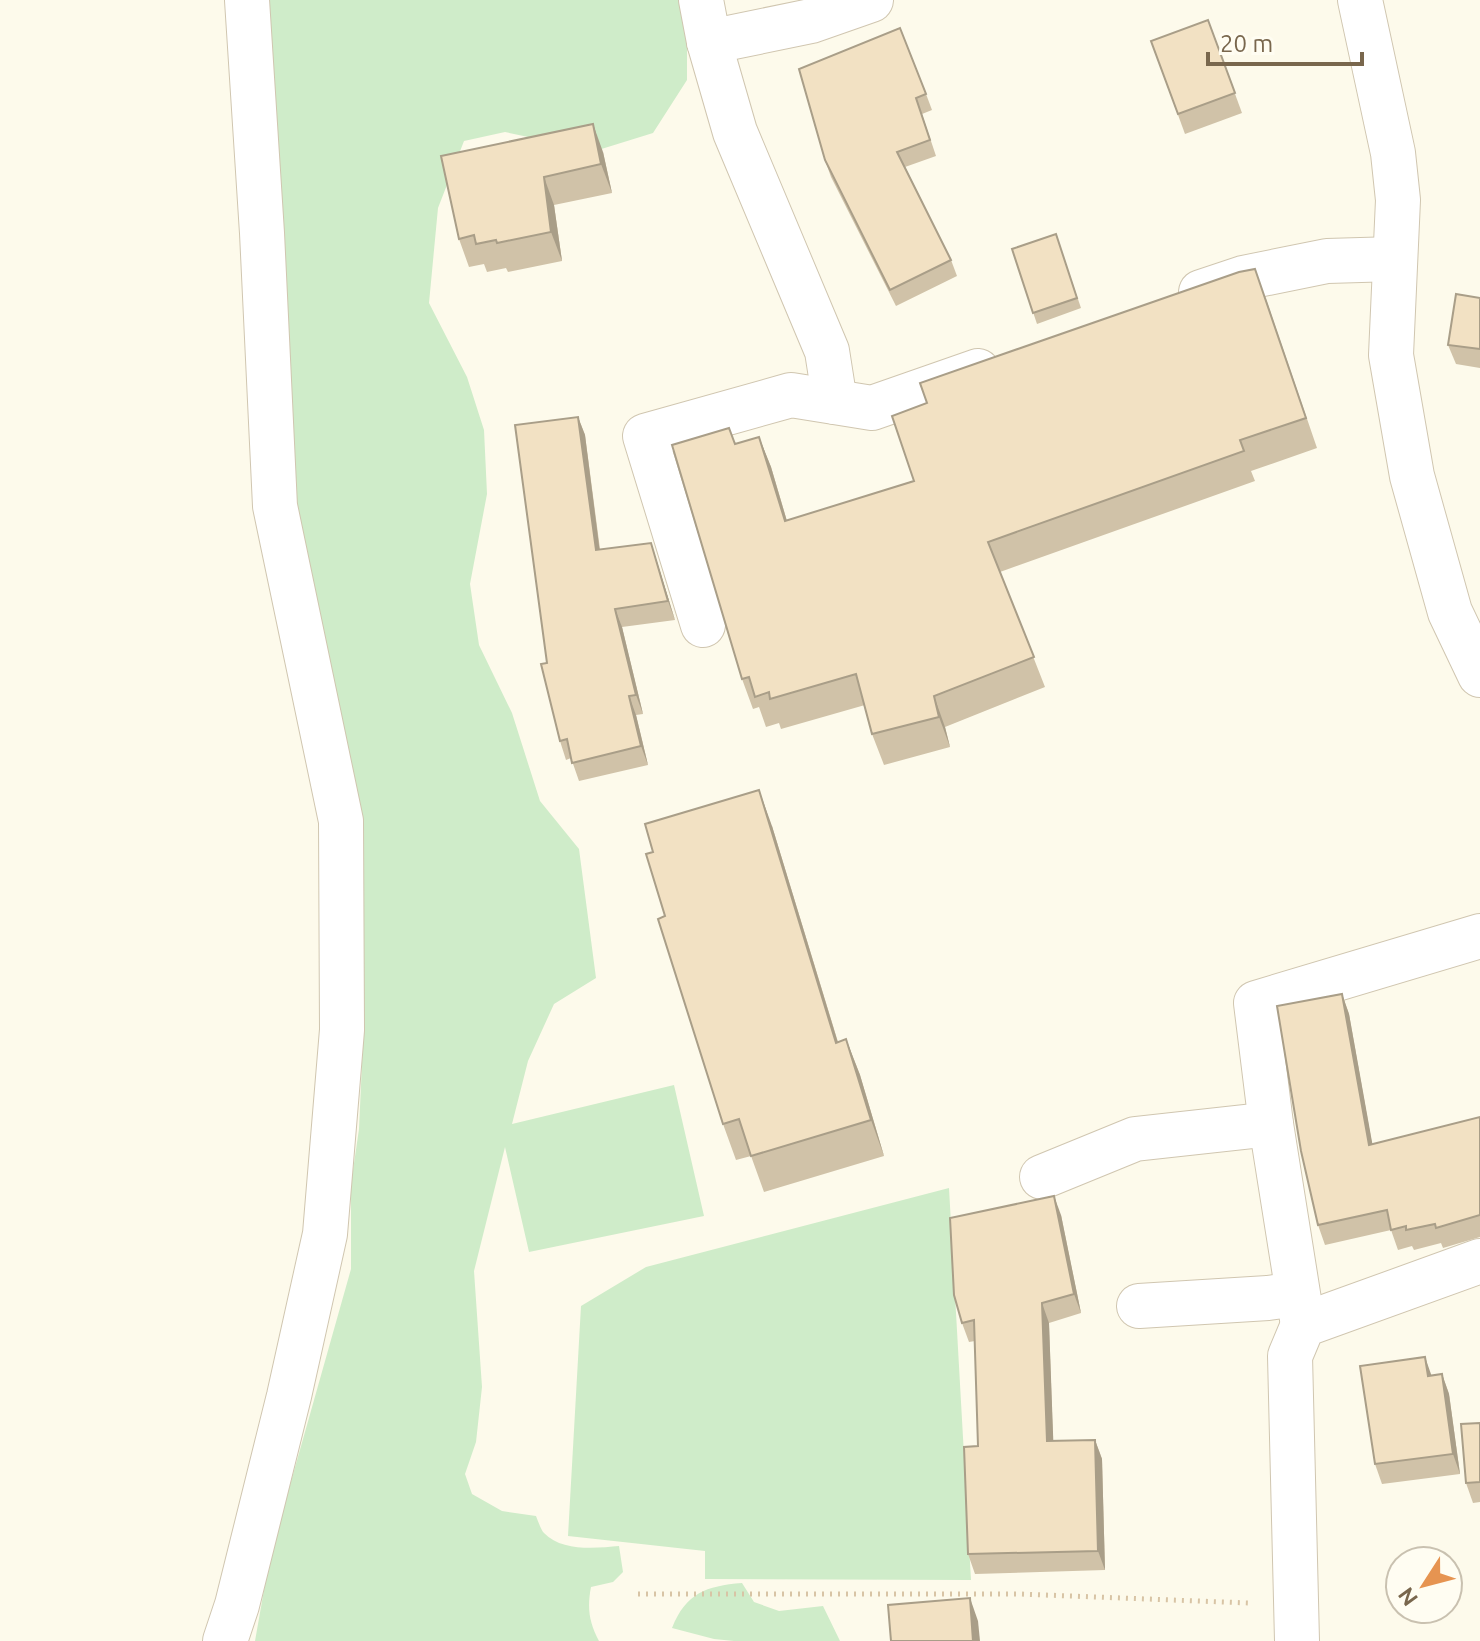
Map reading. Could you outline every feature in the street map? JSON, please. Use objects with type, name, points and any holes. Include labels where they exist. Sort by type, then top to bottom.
[{"type":"street","points":[[225,1641],[237,1605],[289,1396],[325,1234],[342,1030],[341,821],[275,506],[247,0]]},
{"type":"street","points":[[701,0],[709,42],[735,132],[827,351],[835,402]]},
{"type":"street","points":[[709,42],[811,21],[871,0]]},
{"type":"street","points":[[1360,0],[1393,153],[1398,200],[1391,355],[1412,476],[1450,612],[1480,675]]},
{"type":"street","points":[[1169,304],[1257,275],[1327,261],[1395,259]]},
{"type":"street","points":[[703,625],[645,436],[791,395],[872,408],[1020,356]]},
{"type":"street","points":[[1297,1623],[1290,1356],[1300,1310],[1256,1003],[1480,936]]},
{"type":"street","points":[[1042,1177],[1135,1139],[1271,1124]]},
{"type":"street","points":[[1139,1306],[1268,1298],[1300,1310],[1480,1261]]},
{"type":"path","points":[[638,1594],[1019,1594],[1297,1623]]},
{"type":"green space","points":[[261,0],[685,0],[687,5],[687,80],[653,133],[595,151],[505,132],[464,141],[438,208],[429,303],[467,377],[484,430],[487,494],[470,584],[479,645],[512,713],[540,801],[579,849],[596,978],[554,1004],[528,1061],[512,1124],[674,1085],[704,1216],[529,1252],[505,1147],[474,1271],[482,1387],[476,1442],[465,1474],[472,1494],[502,1511],[536,1516],[544,1533],[551,1539],[570,1546],[619,1546],[623,1572],[613,1582],[591,1587],[590,1615],[599,1641],[255,1641],[270,1556],[351,1269],[351,1184],[359,1129],[363,1041],[287,423]]},
{"type":"green space","points":[[949,1188],[971,1580],[705,1579],[705,1551],[568,1536],[581,1306],[646,1267]]},
{"type":"green space","points":[[742,1583],[754,1602],[779,1611],[823,1606],[840,1641],[734,1641],[672,1628],[691,1599],[708,1589]]},
{"type":"building","points":[[1208,20],[1235,93],[1178,114],[1151,41]]},
{"type":"building","points":[[900,28],[926,94],[916,98],[930,140],[897,152],[951,260],[890,290],[825,160],[799,69]]},
{"type":"building","points":[[593,124],[601,164],[544,177],[551,232],[497,243],[496,240],[476,244],[474,235],[459,239],[441,156]]},
{"type":"building","points":[[1056,234],[1077,298],[1033,313],[1012,249]]},
{"type":"building","points":[[1255,269],[1306,418],[1240,440],[1244,451],[988,542],[1034,657],[934,696],[939,717],[872,734],[856,674],[770,699],[769,692],[755,697],[749,677],[742,679],[672,445],[729,428],[735,444],[759,437],[785,521],[914,481],[892,416],[927,403],[920,383]]},
{"type":"building","points":[[1456,294],[1480,298],[1480,349],[1448,345]]},
{"type":"building","points":[[578,417],[596,550],[651,543],[668,601],[615,609],[636,695],[629,696],[641,746],[572,763],[567,739],[560,741],[541,664],[547,663],[515,425]]},
{"type":"building","points":[[759,790],[836,1043],[846,1039],[871,1120],[751,1156],[739,1119],[723,1124],[658,919],[665,916],[646,854],[653,852],[645,824]]},
{"type":"building","points":[[1342,994],[1369,1145],[1480,1117],[1480,1215],[1436,1228],[1435,1224],[1391,1230],[1387,1210],[1318,1225],[1301,1151],[1277,1006]]},
{"type":"building","points":[[1054,1196],[1074,1294],[1042,1303],[1047,1441],[1095,1440],[1098,1551],[968,1554],[964,1447],[978,1446],[974,1320],[962,1323],[954,1295],[950,1218]]},
{"type":"building","points":[[1425,1357],[1428,1376],[1442,1374],[1453,1454],[1375,1464],[1360,1366]]},
{"type":"building","points":[[1480,1423],[1480,1482],[1466,1483],[1461,1424]]},
{"type":"building","points":[[970,1598],[973,1641],[891,1641],[888,1605]]}]
